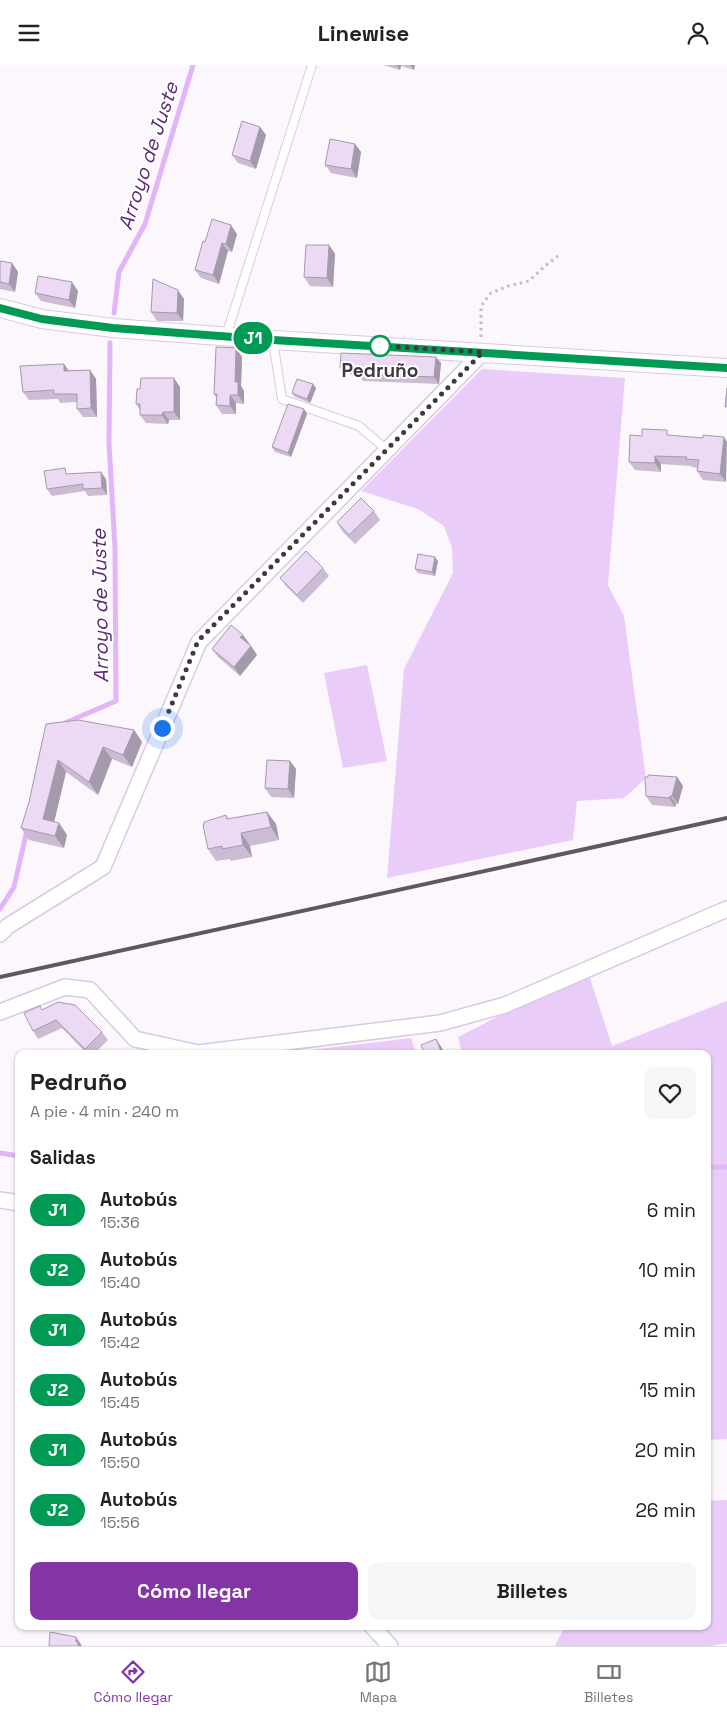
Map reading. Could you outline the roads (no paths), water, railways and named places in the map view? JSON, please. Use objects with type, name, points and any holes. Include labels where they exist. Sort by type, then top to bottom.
[{"type":"street","points":[[0,308],[42,319],[113,328],[273,340],[727,368]]},
{"type":"street","points":[[0,934],[8,926],[103,867],[198,641],[483,352]]},
{"type":"street","points":[[222,1050],[440,1023],[505,1005],[727,909]]},
{"type":"street","points":[[0,1012],[65,987],[90,991],[135,1039],[184,1050]]},
{"type":"street","points":[[0,1200],[15,1202]]},
{"type":"street","points":[[376,1630],[390,1646]]},
{"type":"lane","points":[[226,336],[312,65]]},
{"type":"lane","points":[[273,340],[282,399],[359,426],[387,450]]},
{"type":"waterway","name":"Arroyo de Juste","points":[[114,313],[119,272],[145,224],[193,65]]},
{"type":"waterway","name":"Arroyo de Juste","points":[[65,723],[116,701],[115,548],[109,443],[110,343]]},
{"type":"waterway","name":"Arroyo de Juste","points":[[0,909],[14,887],[27,830]]},
{"type":"waterway","points":[[0,1153],[15,1155]]},
{"type":"waterway","points":[[711,1167],[727,1167]]},
{"type":"railway","points":[[0,977],[727,818]]},
{"type":"place","name":"Pedruño","points":[[380,346]]}]
